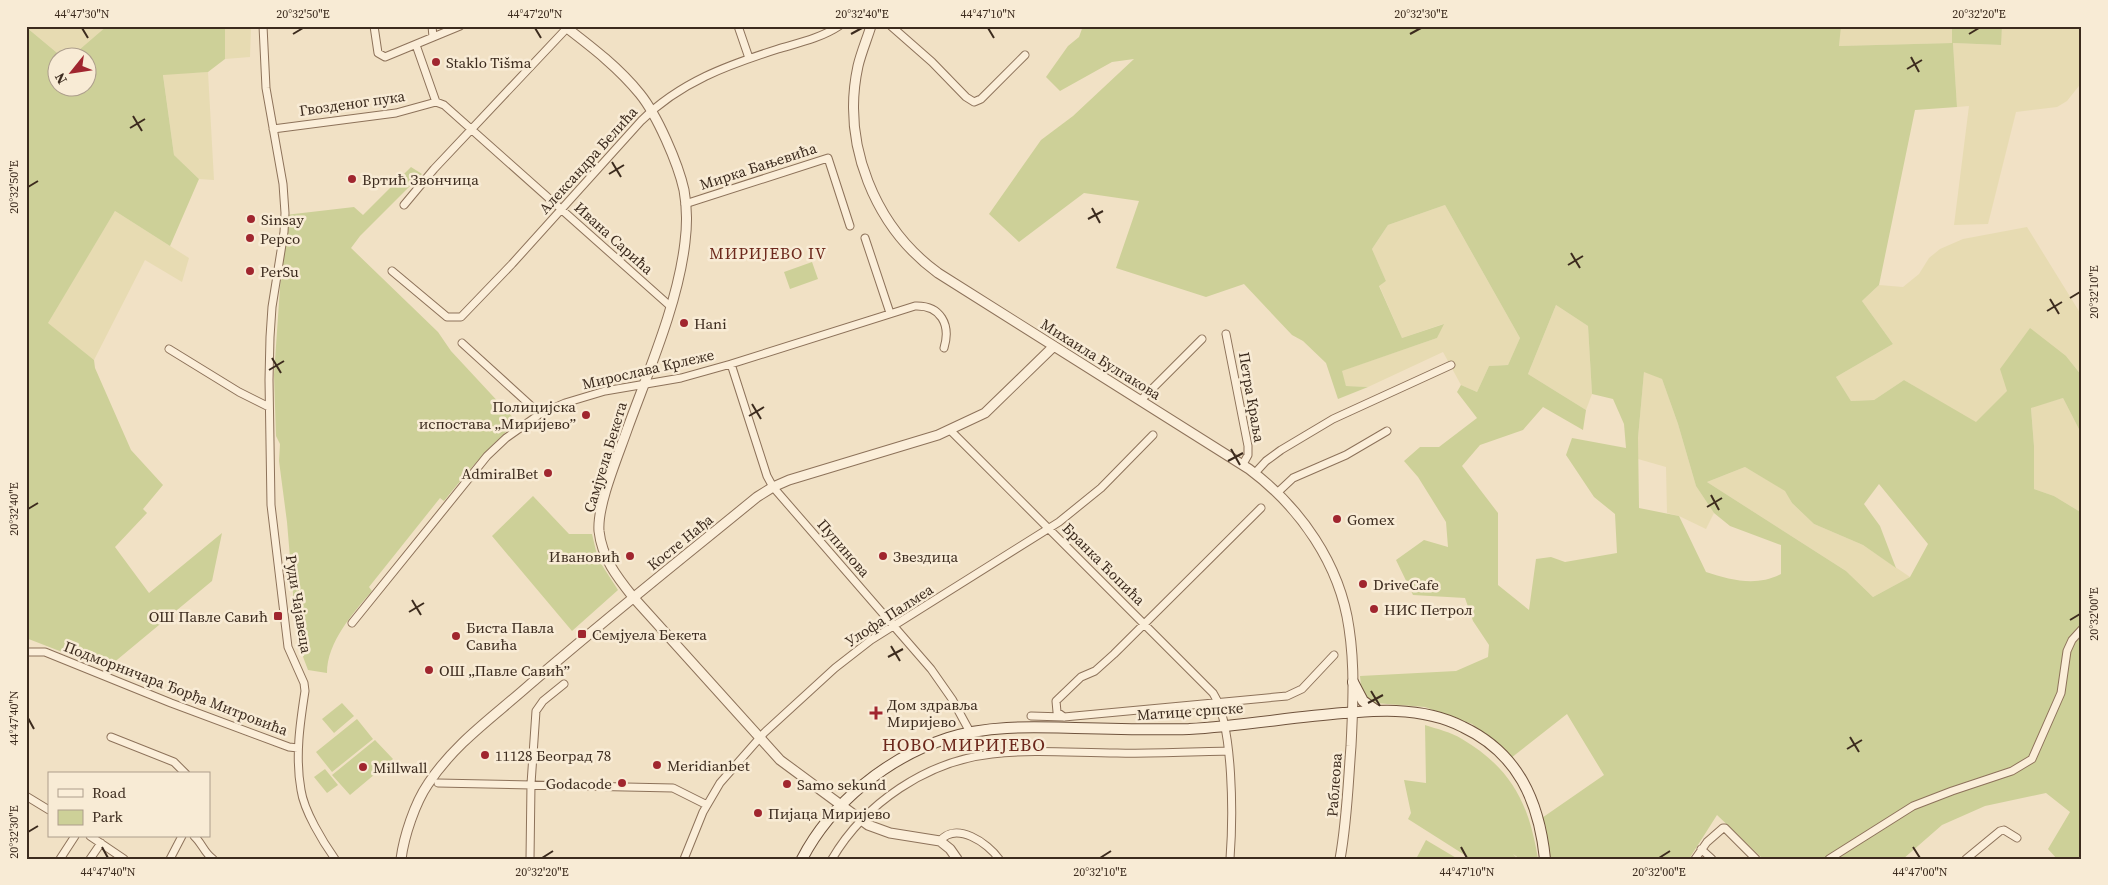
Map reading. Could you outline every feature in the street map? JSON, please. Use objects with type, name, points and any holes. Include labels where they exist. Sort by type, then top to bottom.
[{"type":"main road","points":[[1353,682],[1363,701],[1378,711]]},
{"type":"main road","name":"Матице српске","points":[[802,859],[821,828],[841,806],[867,783],[902,759],[930,745],[970,732],[1024,727],[1130,730],[1224,725],[1378,711],[1432,714],[1472,732],[1500,752],[1518,774],[1533,801],[1540,820],[1545,859]]},
{"type":"street","name":"Руди Чајавеца","points":[[263,26],[265,81],[283,184],[285,213],[284,232],[272,307],[269,407],[271,505],[287,642],[290,655],[304,683],[305,691],[298,748],[302,794],[332,858]]},
{"type":"street","points":[[374,26],[376,48],[385,57],[460,26]]},
{"type":"street","points":[[432,26],[432,37]]},
{"type":"street","points":[[738,26],[750,58]]},
{"type":"street","name":"Александра Белића","points":[[392,271],[447,317],[461,317],[467,313],[651,111],[715,70],[820,36],[839,26]]},
{"type":"street","name":"Михаила Булгакова","points":[[871,26],[858,67],[855,123],[865,174],[878,205],[900,238],[932,268],[1243,464],[1277,493],[1311,534],[1334,576],[1348,621],[1353,682],[1352,712]]},
{"type":"street","points":[[891,26],[932,62],[966,97],[974,102],[981,99],[1025,54]]},
{"type":"street","points":[[404,205],[434,169],[565,28]]},
{"type":"street","name":"Самјуела Бекета","points":[[565,28],[606,58],[628,80],[651,111],[679,173],[685,204],[684,251],[670,306],[617,459],[599,519],[601,544],[606,557],[615,576],[633,598],[780,760],[841,806],[880,830],[940,841]]},
{"type":"street","points":[[416,45],[436,102]]},
{"type":"street","name":"Гвозденог пука","points":[[273,129],[396,112],[436,102]]},
{"type":"street","name":"Ивана Сарића","points":[[436,102],[444,105],[670,306]]},
{"type":"street","name":"Мирка Бањевића","points":[[685,204],[828,158],[850,226]]},
{"type":"street","points":[[865,238],[890,313]]},
{"type":"street","name":"Мирослава Крлеже","points":[[352,623],[487,456],[512,433],[540,414],[565,403],[591,395],[643,383],[681,378],[731,364],[915,306],[932,310],[942,318],[947,329],[944,348]]},
{"type":"street","name":"Петра Краља","points":[[1226,334],[1248,446],[1248,455],[1243,464]]},
{"type":"street","points":[[1141,400],[1202,339]]},
{"type":"street","points":[[462,343],[540,414]]},
{"type":"street","name":"Косте Нађа","points":[[400,859],[408,828],[424,790],[450,755],[472,734],[633,598],[757,497],[789,480],[950,430],[985,413],[1054,346]]},
{"type":"street","points":[[169,349],[239,392],[269,407]]},
{"type":"street","name":"Пупинова","points":[[731,364],[767,476],[773,487],[931,669],[952,699],[970,732]]},
{"type":"street","points":[[1255,473],[1266,461],[1281,450],[1332,418],[1451,365]]},
{"type":"street","name":"Бранка Ћопића","points":[[950,430],[1207,686],[1220,703],[1228,751],[1232,802],[1230,859]]},
{"type":"street","points":[[1277,493],[1294,478],[1346,455],[1387,431]]},
{"type":"street","name":"Улофа Палмеа","points":[[684,859],[707,805],[720,783],[759,738],[843,662],[894,626],[1049,530],[1101,488],[1153,435]]},
{"type":"street","points":[[1064,717],[1057,712],[1056,702],[1081,677],[1095,671],[1261,508]]},
{"type":"street","points":[[1829,859],[1913,806],[2012,771],[2032,759],[2061,692],[2067,652],[2072,640],[2082,629]]},
{"type":"street","name":"Подморничара Ђорђа Митровића","points":[[26,652],[45,652],[179,706],[289,747],[298,748]]},
{"type":"street","name":"Матице српске","points":[[1032,716],[1064,717],[1287,696],[1296,694],[1334,655]]},
{"type":"street","points":[[530,859],[536,710],[542,701],[564,684]]},
{"type":"street","name":"Раблеова","points":[[1340,859],[1348,806],[1352,712]]},
{"type":"street","points":[[112,737],[169,760],[184,772]]},
{"type":"street","points":[[832,859],[840,845],[861,820],[884,799],[921,776],[961,760],[991,754],[1047,752],[1156,754],[1228,751]]},
{"type":"street","points":[[438,783],[673,788],[707,805]]},
{"type":"street","points":[[26,796],[48,809]]},
{"type":"street","points":[[1696,859],[1701,849],[1721,829],[1726,828],[1756,859]]},
{"type":"street","points":[[1966,859],[2000,831],[2004,830],[2017,838]]},
{"type":"street","points":[[957,859],[950,849],[940,841],[944,836],[953,834],[970,836],[987,845],[999,859]]},
{"type":"street","points":[[60,859],[73,838]]},
{"type":"street","points":[[93,838],[124,859]]},
{"type":"street","points":[[170,859],[181,838]]},
{"type":"street","points":[[196,838],[204,852],[213,859]]},
{"type":"street","points":[[90,859],[101,843]]},
{"type":"street","points":[[1701,849],[1712,859]]},
{"type":"shaded area","points":[[107,26],[92,48],[51,48],[26,27]]},
{"type":"shaded area","points":[[225,26],[251,26],[250,57],[225,59]]},
{"type":"shaded area","points":[[1840,26],[1952,26],[1953,43],[1839,46]]},
{"type":"shaded area","points":[[2002,26],[2082,26],[2082,82],[2067,101],[2057,107],[2016,112],[1988,224],[1954,225],[1969,106],[1957,107],[1953,43],[2000,45]]},
{"type":"shaded area","points":[[208,72],[214,180],[199,179],[174,155],[163,74]]},
{"type":"shaded area","points":[[1445,205],[1520,338],[1508,365],[1489,366],[1477,392],[1461,385],[1443,352],[1368,387],[1346,386],[1341,371],[1437,338],[1443,324],[1402,338],[1379,285],[1386,281],[1372,249],[1388,225]]},
{"type":"shaded area","points":[[115,211],[189,258],[182,282],[145,260],[94,360],[47,323]]},
{"type":"shaded area","points":[[2027,227],[2082,316],[2082,376],[2066,356],[2008,391],[1976,423],[1904,380],[1874,400],[1851,401],[1836,377],[1893,344],[1862,301],[1879,285],[1903,287],[1919,274],[1929,258],[1940,249],[1963,239]]},
{"type":"shaded area","points":[[1556,305],[1588,326],[1592,394],[1586,410],[1528,374]]},
{"type":"shaded area","points":[[1644,371],[1662,379],[1678,424],[1696,486],[1714,513],[1706,529],[1679,516],[1667,513],[1666,467],[1638,459]]},
{"type":"shaded area","points":[[2063,398],[2082,435],[2082,513],[2054,496],[2034,489],[2034,446],[2031,407]]},
{"type":"shaded area","points":[[1745,467],[1786,491],[1792,503],[1814,524],[1863,545],[1910,577],[1873,597],[1846,571],[1707,482]]},
{"type":"green space","points":[[107,26],[225,26],[225,59],[208,72],[163,75],[174,155],[199,179],[170,246],[115,211],[48,323],[94,360],[95,368],[131,450],[163,485],[143,509],[147,513],[115,547],[149,593],[222,533],[212,581],[106,669],[26,638],[26,27],[51,48],[48,48],[48,98],[98,98],[98,48],[81,48]]},
{"type":"green space","points":[[1083,26],[1841,26],[1839,46],[1952,43],[1952,26],[2002,26],[2001,45],[1953,43],[1957,107],[1915,110],[1879,285],[1862,301],[1893,344],[1836,377],[1851,401],[1874,400],[1904,380],[1976,422],[2007,391],[2000,369],[2030,328],[2066,356],[2082,376],[2082,435],[2063,398],[2031,408],[2034,446],[2034,489],[2054,496],[2082,513],[2082,859],[2057,859],[2048,849],[2070,812],[2046,793],[1985,806],[1942,825],[1903,859],[1763,859],[1717,815],[1689,859],[1547,859],[1539,820],[1604,775],[1567,714],[1511,758],[1493,740],[1472,724],[1425,707],[1375,703],[1367,697],[1361,687],[1360,676],[1456,671],[1488,657],[1489,645],[1473,621],[1465,598],[1413,595],[1396,560],[1424,540],[1448,547],[1446,522],[1418,477],[1404,461],[1420,447],[1439,447],[1477,418],[1457,392],[1461,385],[1477,392],[1489,366],[1508,365],[1520,338],[1445,205],[1388,225],[1372,249],[1386,281],[1379,286],[1402,338],[1444,324],[1437,338],[1342,371],[1346,386],[1368,387],[1338,399],[1326,363],[1303,341],[1292,335],[1244,284],[1206,297],[1116,268],[1139,201],[1084,193],[1019,242],[989,214],[1041,140],[1073,116],[1134,59],[1112,62],[1060,91],[1046,77],[1068,46],[1079,37]],"holes":[[[1556,305],[1588,326],[1592,394],[1613,399],[1624,424],[1626,448],[1572,438],[1566,455],[1594,497],[1615,514],[1617,553],[1565,562],[1551,557],[1536,559],[1529,610],[1498,585],[1498,513],[1462,466],[1480,445],[1523,430],[1543,407],[1583,430],[1586,410],[1528,374]],[[1644,372],[1662,379],[1678,424],[1696,486],[1714,513],[1730,526],[1781,545],[1781,574],[1762,580],[1743,581],[1706,572],[1679,516],[1639,508],[1638,438]],[[1745,467],[1785,491],[1792,503],[1814,524],[1863,545],[1896,568],[1880,526],[1864,504],[1879,484],[1928,544],[1910,577],[1873,597],[1846,571],[1707,482]]]},
{"type":"green space","points":[[411,167],[422,174],[360,236],[351,248],[438,332],[451,351],[517,422],[497,440],[444,501],[440,498],[369,587],[372,591],[349,618],[336,639],[328,661],[327,673],[308,670],[297,641],[287,522],[279,461],[280,444],[276,436],[274,375],[285,215],[354,207],[363,215]]},
{"type":"green space","points":[[812,262],[818,279],[790,289],[784,272]]},
{"type":"green space","points":[[533,496],[569,534],[592,534],[598,559],[618,590],[572,631],[492,536]]},
{"type":"green space","points":[[342,703],[354,716],[334,733],[322,719]]},
{"type":"green space","points":[[357,719],[373,739],[332,772],[316,752]]},
{"type":"green space","points":[[1425,725],[1462,739],[1479,750],[1505,775],[1523,804],[1538,859],[1520,859],[1513,854],[1518,859],[1471,859],[1408,819],[1411,813],[1404,780],[1426,783]]},
{"type":"green space","name":"Millwall","points":[[375,740],[393,759],[350,795],[332,775]]},
{"type":"green space","points":[[325,769],[338,785],[327,793],[314,777]]},
{"type":"green space","points":[[1426,840],[1458,859],[1416,859]]},
{"type":"place","name":"Staklo Tišma","points":[[436,62]]},
{"type":"place","name":"Вртић Звончица","points":[[352,179]]},
{"type":"place","name":"Sinsay","points":[[251,219]]},
{"type":"place","name":"Pepco","points":[[250,238]]},
{"type":"place","name":"PerSu","points":[[250,271]]},
{"type":"place","name":"Hani","points":[[684,323]]},
{"type":"place","name":"Полицијска испостава „Миријево”","points":[[586,415]]},
{"type":"place","name":"AdmiralBet","points":[[548,473]]},
{"type":"place","name":"Gomex","points":[[1337,519]]},
{"type":"place","name":"Ивановић","points":[[630,556]]},
{"type":"place","name":"Звездица","points":[[883,556]]},
{"type":"place","name":"DriveCafe","points":[[1363,584]]},
{"type":"place","name":"НИС Петрол","points":[[1374,609]]},
{"type":"place","name":"ОШ Павле Савић","points":[[278,616]]},
{"type":"place","name":"Семјуела Бекета","points":[[582,634]]},
{"type":"place","name":"Биста Павла Савића","points":[[456,636]]},
{"type":"place","name":"ОШ „Павле Савић”","points":[[429,670]]},
{"type":"place","name":"Дом здравља Миријево","points":[[876,713]]},
{"type":"place","name":"11128 Београд 78","points":[[485,755]]},
{"type":"place","name":"Meridianbet","points":[[657,765]]},
{"type":"place","name":"Millwall","points":[[363,767]]},
{"type":"place","name":"Godacode","points":[[622,783]]},
{"type":"place","name":"Samo sekund","points":[[787,784]]},
{"type":"place","name":"Пијаца Миријево","points":[[758,813]]},
{"type":"district","name":"МИРИЈЕВО IV","points":[[768,253]]},
{"type":"district","name":"НОВО МИРИЈЕВО","points":[[964,744]]}]
